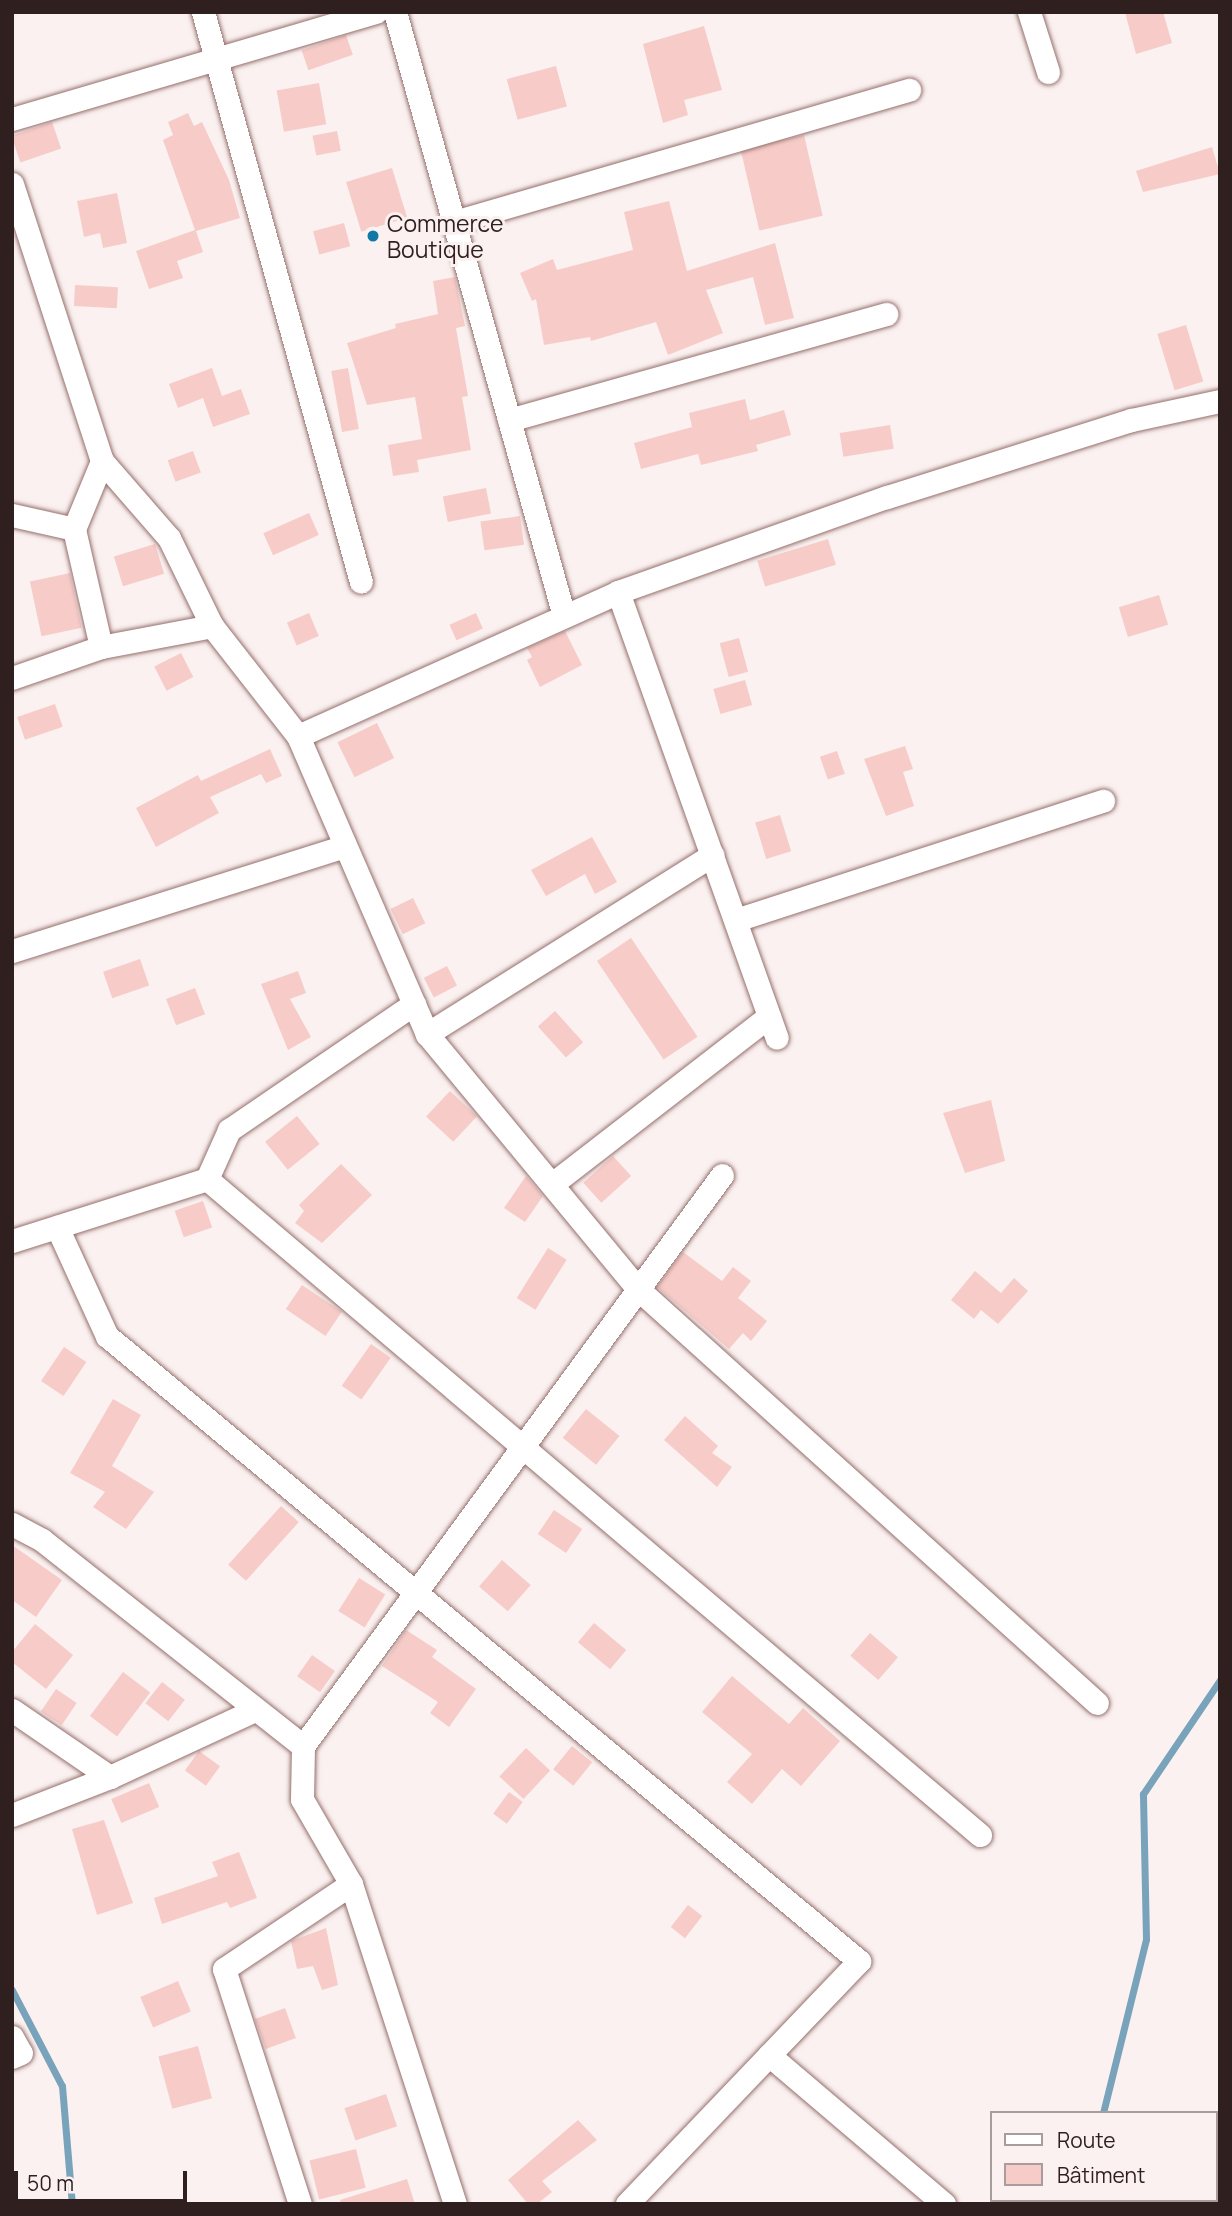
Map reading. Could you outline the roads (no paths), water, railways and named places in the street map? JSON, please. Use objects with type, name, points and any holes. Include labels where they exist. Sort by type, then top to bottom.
[{"type":"street","points":[[203,12],[361,582]]},
{"type":"street","points":[[12,119],[376,12]]},
{"type":"street","points":[[395,12],[564,616]]},
{"type":"street","points":[[1029,12],[1048,72]]},
{"type":"street","points":[[454,222],[908,90]]},
{"type":"street","points":[[12,184],[102,461],[169,538],[212,626],[298,736],[426,1034],[639,1289],[1097,1703]]},
{"type":"street","points":[[509,420],[886,314]]},
{"type":"street","points":[[298,736],[618,592],[1054,444],[1131,420],[1220,401]]},
{"type":"street","points":[[101,647],[74,529],[102,461]]},
{"type":"street","points":[[12,515],[74,529]]},
{"type":"street","points":[[618,592],[777,1038]]},
{"type":"street","points":[[12,678],[101,647],[212,626]]},
{"type":"street","points":[[736,920],[1103,801]]},
{"type":"street","points":[[12,951],[345,846]]},
{"type":"street","points":[[426,1034],[712,855]]},
{"type":"street","points":[[12,1241],[207,1179],[229,1130],[414,1004]]},
{"type":"street","points":[[552,1184],[769,1016]]},
{"type":"street","points":[[455,2204],[351,1884],[302,1799],[303,1746],[722,1175]]},
{"type":"street","points":[[207,1179],[980,1835]]},
{"type":"street","points":[[57,1227],[107,1336],[859,1961],[626,2204]]},
{"type":"street","points":[[12,1524],[42,1540],[303,1746]]},
{"type":"street","points":[[12,1710],[110,1777]]},
{"type":"street","points":[[12,1815],[110,1777],[255,1710]]},
{"type":"street","points":[[300,2204],[224,1969],[351,1884]]},
{"type":"street","points":[[12,2036],[21,2053],[12,2057]]},
{"type":"street","points":[[769,2055],[944,2204]]},
{"type":"waterway","points":[[1103,2111],[1146,1939],[1143,1794],[1220,1680]]},
{"type":"waterway","points":[[12,1990],[62,2086],[72,2204]]},
{"type":"place","name":"Commerce Boutique","points":[[373,236]]}]
